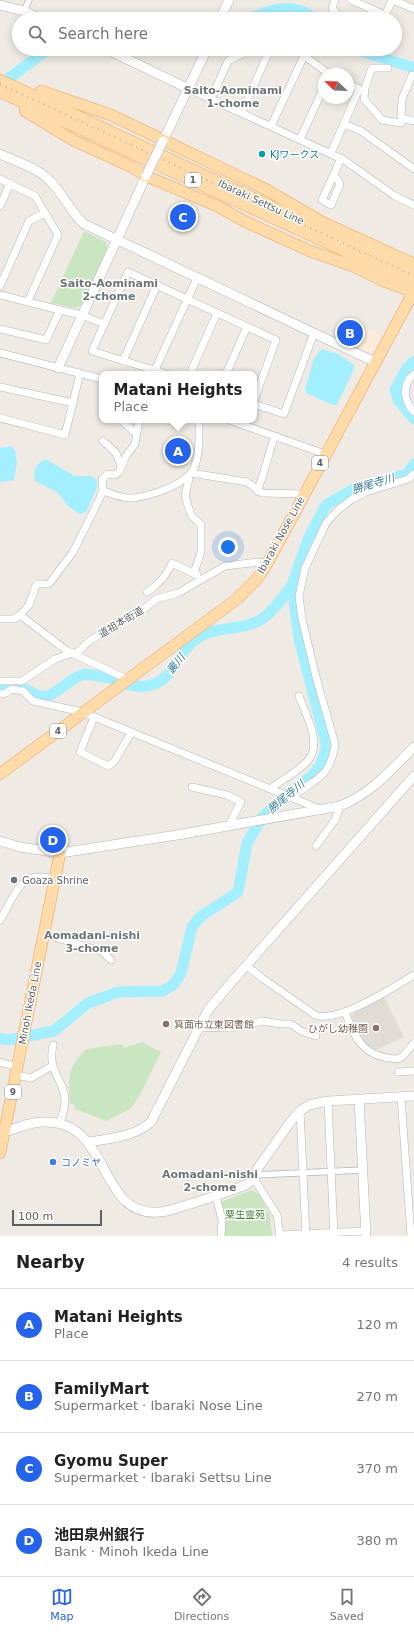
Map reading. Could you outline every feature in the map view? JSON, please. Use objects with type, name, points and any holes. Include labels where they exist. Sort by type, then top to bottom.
[{"type":"main road","points":[[0,74],[28,90],[111,115],[267,190],[322,222]]},
{"type":"main road","name":"Ibaraki Settsu Line","points":[[0,80],[28,90],[120,142]]},
{"type":"main road","name":"Ibaraki Settsu Line","points":[[0,92],[15,102],[120,142],[370,259],[414,283]]},
{"type":"main road","points":[[0,96],[15,102],[69,138],[146,176],[217,206],[244,221],[310,251],[350,265],[414,292]]},
{"type":"main road","points":[[120,142],[170,156],[414,264]]},
{"type":"main road","points":[[120,142],[130,154],[350,265]]},
{"type":"main road","name":"Ibaraki Settsu Line","points":[[370,259],[414,273]]},
{"type":"main road","name":"Ibaraki Nose Line","points":[[0,774],[237,599],[257,578],[267,564],[325,454],[414,292]]},
{"type":"main road","name":"Minoh Ikeda Line","points":[[0,1154],[2,1134],[17,1071],[60,853]]},
{"type":"street","points":[[0,5],[24,11],[29,0]]},
{"type":"street","points":[[223,12],[229,0]]},
{"type":"street","points":[[335,0],[332,8],[335,12]]},
{"type":"street","points":[[351,0],[374,12]]},
{"type":"street","points":[[386,12],[392,0],[414,9]]},
{"type":"street","points":[[121,56],[341,158],[395,196],[414,205]]},
{"type":"street","points":[[58,368],[146,176],[204,56]]},
{"type":"street","points":[[211,99],[228,61],[238,56]]},
{"type":"street","points":[[242,112],[267,56]]},
{"type":"street","points":[[271,126],[304,56],[321,68]]},
{"type":"street","points":[[388,68],[372,68],[365,88],[364,99],[382,120],[401,123]]},
{"type":"street","points":[[414,75],[412,74],[402,99],[401,118],[414,121]]},
{"type":"street","points":[[354,87],[359,89],[354,101]]},
{"type":"street","points":[[300,139],[318,100]]},
{"type":"street","points":[[331,153],[353,104]]},
{"type":"street","points":[[344,124],[361,131],[414,169]]},
{"type":"street","points":[[0,154],[42,173],[52,182],[72,213],[84,224],[375,362]]},
{"type":"street","points":[[334,174],[341,158]]},
{"type":"street","points":[[0,179],[35,196],[58,235],[28,302]]},
{"type":"street","points":[[0,206],[10,184]]},
{"type":"street","points":[[0,286],[29,221],[46,213]]},
{"type":"street","points":[[158,371],[92,351],[128,272],[276,340],[257,393]]},
{"type":"street","points":[[155,370],[197,278]]},
{"type":"street","points":[[123,361],[157,285]]},
{"type":"street","points":[[0,295],[82,316],[104,324]]},
{"type":"street","points":[[0,329],[46,340],[60,310]]},
{"type":"street","points":[[191,371],[217,313]]},
{"type":"street","points":[[227,371],[247,327]]},
{"type":"street","points":[[257,405],[284,414],[314,333]]},
{"type":"street","points":[[0,353],[99,378]]},
{"type":"street","points":[[0,418],[66,435],[80,373]]},
{"type":"street","points":[[414,374],[405,385],[404,390],[406,399],[414,412]]},
{"type":"street","points":[[0,387],[73,403]]},
{"type":"street","points":[[125,423],[136,433]]},
{"type":"street","points":[[0,619],[14,619],[20,616],[29,605],[36,586],[38,584],[49,584],[73,552],[103,491],[102,479],[108,474],[115,475],[121,466],[135,444],[138,423]]},
{"type":"street","points":[[103,491],[132,498],[162,491],[185,480],[197,460],[199,423]]},
{"type":"street","points":[[238,423],[325,454]]},
{"type":"street","points":[[257,491],[263,477],[275,436]]},
{"type":"street","points":[[103,441],[116,453],[121,466]]},
{"type":"street","points":[[293,797],[314,783],[324,774],[334,755],[336,744],[316,677],[302,619],[299,596],[305,568],[326,523],[338,510],[352,499],[408,479],[414,474]]},
{"type":"street","points":[[189,475],[247,482],[257,491],[262,493],[275,495],[304,494]]},
{"type":"street","points":[[189,475],[185,496],[191,515],[201,525],[201,552],[194,573]]},
{"type":"street","name":"道祖本街道","points":[[0,681],[22,681],[55,659],[73,654],[120,622],[138,614],[156,599],[178,593],[225,566],[259,562],[267,564]]},
{"type":"street","points":[[147,592],[156,586],[169,571],[172,563],[194,573],[202,579]]},
{"type":"street","points":[[20,616],[73,654],[128,679]]},
{"type":"street","points":[[10,681],[12,689]]},
{"type":"street","points":[[0,694],[6,693],[12,689],[22,691],[33,701],[44,705],[82,712],[322,810]]},
{"type":"street","points":[[271,788],[305,763],[312,752],[313,740],[310,725],[299,696]]},
{"type":"street","points":[[94,717],[80,752],[108,766],[114,762],[131,733]]},
{"type":"street","points":[[0,841],[20,847],[60,853],[340,806],[357,799],[370,790],[414,747]]},
{"type":"street","points":[[89,1142],[132,1134],[142,1130],[151,1122],[208,1010],[228,985],[247,966],[414,776]]},
{"type":"street","points":[[192,788],[227,795],[241,802],[231,821]]},
{"type":"street","points":[[316,846],[336,820],[340,806]]},
{"type":"street","points":[[0,920],[15,892],[29,878],[37,876],[56,879]]},
{"type":"street","points":[[44,934],[101,951],[111,960]]},
{"type":"street","points":[[247,966],[315,1015],[322,1018],[344,1012],[394,988],[414,975]]},
{"type":"street","points":[[344,1012],[360,1045],[372,1052],[397,1059],[402,1057],[414,1043]]},
{"type":"street","points":[[200,1028],[240,1027],[262,1021],[292,1024],[301,1031],[316,1036]]},
{"type":"street","points":[[53,1045],[50,1058],[61,1085],[65,1102],[60,1123]]},
{"type":"street","points":[[0,1062],[31,1078],[52,1066]]},
{"type":"street","points":[[398,1072],[414,1071]]},
{"type":"street","points":[[2,1134],[22,1125],[43,1122],[60,1123],[76,1130],[89,1142],[118,1194],[130,1205],[143,1210],[159,1212],[216,1196],[246,1185],[255,1177],[258,1168],[300,1111],[318,1102],[414,1096]]},
{"type":"street","points":[[401,1097],[411,1236]]},
{"type":"street","points":[[255,1177],[277,1215],[280,1235],[366,1233],[359,1099]]},
{"type":"street","points":[[328,1101],[334,1234]]},
{"type":"street","points":[[300,1111],[306,1235]]},
{"type":"street","points":[[255,1177],[363,1170]]},
{"type":"street","points":[[216,1196],[222,1220],[221,1236]]},
{"type":"shaded area","points":[[350,320],[383,336],[375,350],[368,352],[341,339]]},
{"type":"shaded area","name":"ひがし幼稚園","points":[[384,997],[404,1037],[374,1051],[362,1043],[350,1020],[355,1011]]},
{"type":"green space","points":[[84,231],[106,242],[108,249],[82,305],[75,308],[51,303]]},
{"type":"green space","points":[[142,1042],[161,1052],[139,1097],[130,1109],[106,1121],[75,1109],[74,1105],[70,1103],[70,1073],[75,1063],[86,1049],[122,1044],[124,1048]]},
{"type":"green space","name":"粟生霊苑","points":[[251,1190],[259,1194],[270,1215],[272,1236],[223,1236],[225,1215],[221,1202]]},
{"type":"water","points":[[322,349],[338,354],[354,365],[354,369],[337,405],[333,405],[306,393],[305,389],[314,358]]},
{"type":"water","points":[[11,446],[15,450],[17,462],[14,480],[0,482],[0,448]]},
{"type":"water","points":[[45,459],[75,476],[91,476],[97,480],[97,488],[86,512],[80,514],[69,507],[57,492],[35,481],[34,471],[39,463]]},
{"type":"waterway","points":[[268,12],[282,9],[304,12]]},
{"type":"waterway","points":[[0,85],[39,56]]},
{"type":"waterway","points":[[377,56],[414,68]]},
{"type":"waterway","name":"勝尾寺川","points":[[414,361],[407,368],[395,390],[399,401],[414,419]]},
{"type":"waterway","name":"勝尾寺川","points":[[0,1038],[8,1040],[54,1031],[88,1003],[118,992],[163,991],[174,984],[181,973],[192,927],[200,917],[238,892],[247,843],[262,818],[283,797],[312,776],[321,764],[327,746],[299,639],[292,585],[308,539],[326,505],[352,490],[407,474],[414,464]]},
{"type":"waterway","name":"裏川","points":[[0,688],[8,686],[21,687],[36,695],[47,696],[51,695],[74,678],[85,674],[109,678],[142,687],[155,684],[168,675],[191,643],[209,633],[244,626],[262,619],[275,607],[292,585]]},
{"type":"railway","points":[[0,84],[414,276]]},
{"type":"place","name":"KJワークス","points":[[262,154]]},
{"type":"place","name":"Gyomu Super","points":[[183,217]]},
{"type":"place","name":"FamilyMart","points":[[350,333]]},
{"type":"place","name":"Matani Heights","points":[[178,451]]},
{"type":"place","name":"池田泉州銀行","points":[[53,840]]},
{"type":"place","name":"Goaza Shrine","points":[[14,880]]},
{"type":"place","name":"箕面市立東図書館","points":[[166,1024]]},
{"type":"place","name":"ひがし幼稚園","points":[[376,1028]]},
{"type":"place","name":"コノミヤ","points":[[53,1162]]},
{"type":"district","name":"Saito-Aominami 1-chome","points":[[233,96]]},
{"type":"district","name":"Saito-Aominami 2-chome","points":[[109,289]]},
{"type":"district","name":"Aomadani-nishi 3-chome","points":[[92,941]]},
{"type":"district","name":"Aomadani-nishi 2-chome","points":[[210,1180]]}]
